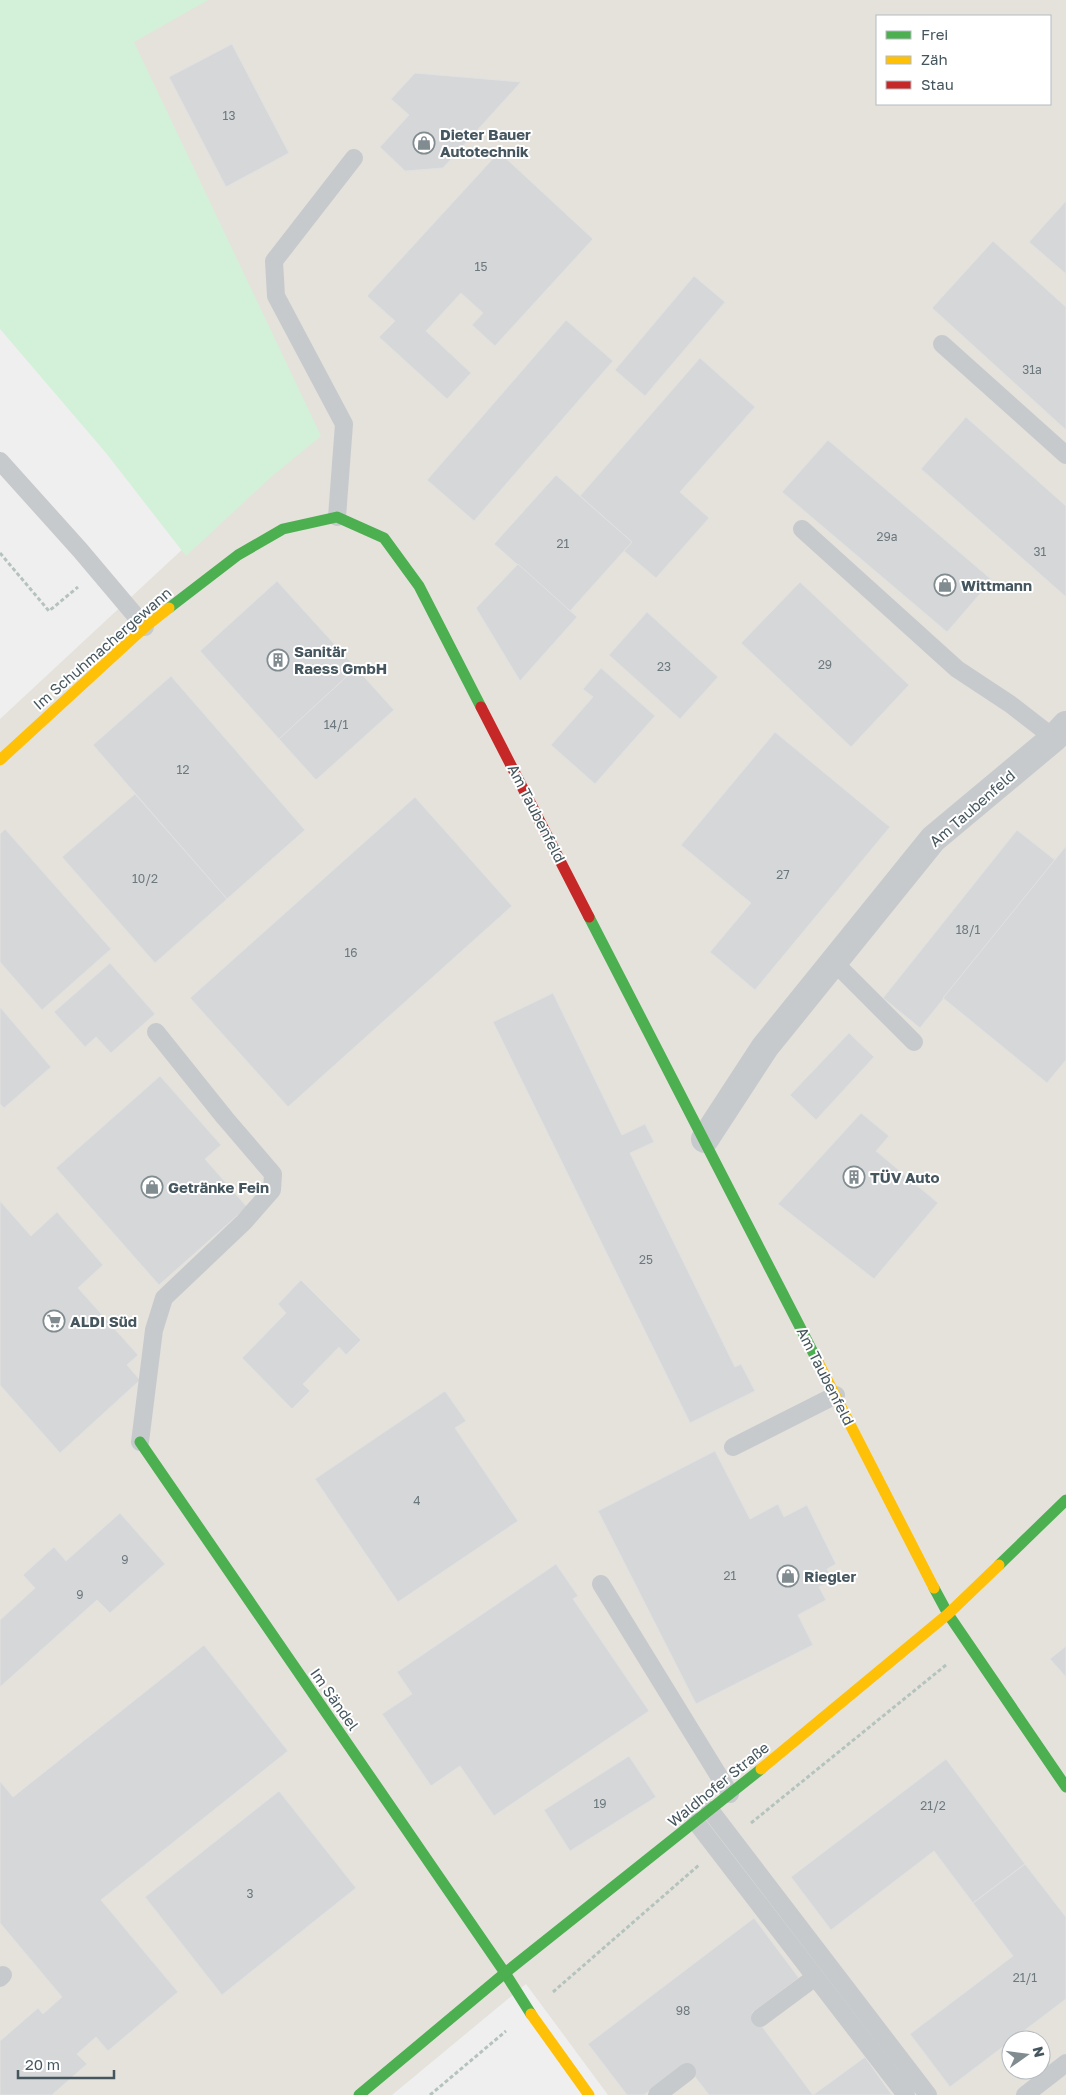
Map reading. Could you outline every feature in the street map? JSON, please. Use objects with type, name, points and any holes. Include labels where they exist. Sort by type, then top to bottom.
[{"type":"street","name":"Im Schuhmachergewann","points":[[0,760],[144,626],[238,554],[283,528],[337,517]]},
{"type":"street","name":"Am Taubenfeld","points":[[337,517],[384,538],[419,586],[948,1614],[1066,1787]]},
{"type":"street","name":"Am Taubenfeld","points":[[705,1139],[765,1047],[833,960],[933,839],[1060,732]]},
{"type":"street","name":"Im Sändel","points":[[140,1442],[505,1973]]},
{"type":"street","points":[[948,1614],[1066,1500]]},
{"type":"street","name":"Waldhofer Straße","points":[[359,2095],[505,1973],[696,1822],[948,1614]]},
{"type":"street","points":[[505,1973],[528,2012],[590,2095]]},
{"type":"lane","points":[[337,517],[344,424],[276,296],[274,261],[354,158]]},
{"type":"lane","points":[[942,344],[1066,455]]},
{"type":"lane","points":[[0,461],[98,571],[144,626]]},
{"type":"lane","points":[[802,529],[957,669],[1010,704],[1060,732]]},
{"type":"lane","points":[[833,960],[914,1042]]},
{"type":"lane","points":[[140,1442],[154,1330],[164,1298],[244,1222],[272,1190],[273,1174],[156,1032]]},
{"type":"lane","points":[[733,1447],[836,1395]]},
{"type":"lane","points":[[601,1584],[730,1794]]},
{"type":"lane","points":[[710,1810],[928,2095]]},
{"type":"lane","points":[[696,1822],[814,1978],[906,2095]]},
{"type":"lane","points":[[760,2018],[814,1978]]},
{"type":"lane","points":[[1025,2095],[1066,2063]]},
{"type":"lane","points":[[657,2095],[688,2072]]},
{"type":"path","points":[[0,553],[49,611],[98,571]]},
{"type":"shaded area","points":[[87,0],[1066,0],[1066,2095],[608,2095],[526,1984],[392,2095],[0,2095],[0,719],[301,439]]},
{"type":"green space","points":[[0,0],[208,0],[134,42],[321,436],[271,477],[186,556],[106,453],[0,329]]},
{"type":"building","points":[[232,44],[289,153],[226,187],[169,77]]},
{"type":"building","points":[[415,73],[521,82],[443,168],[405,171],[380,147],[409,115],[391,99]]},
{"type":"building","points":[[499,152],[593,239],[495,346],[472,325],[483,313],[461,293],[426,331],[471,373],[447,399],[379,337],[395,321],[367,296]]},
{"type":"building","points":[[1066,201],[1066,274],[1029,242]]},
{"type":"building","points":[[993,241],[1066,307],[1066,430],[932,308]]},
{"type":"building","points":[[694,276],[725,302],[645,396],[615,370]]},
{"type":"building","points":[[566,320],[613,361],[474,521],[427,480]]},
{"type":"building","points":[[700,358],[755,407],[680,492],[709,518],[656,578],[624,551],[632,542],[580,496]]},
{"type":"building","points":[[966,417],[1066,506],[1066,597],[921,469]]},
{"type":"building","points":[[828,440],[992,580],[947,632],[782,492]]},
{"type":"building","points":[[556,475],[632,542],[570,611],[494,544]]},
{"type":"building","points":[[518,564],[577,617],[520,681],[476,608]]},
{"type":"building","name":"Sanitär Raess GmbH","points":[[277,581],[356,668],[279,739],[200,651]]},
{"type":"building","points":[[800,582],[909,685],[851,747],[741,643]]},
{"type":"building","points":[[647,612],[718,677],[680,719],[609,655]]},
{"type":"building","points":[[356,668],[394,710],[316,780],[279,739]]},
{"type":"building","points":[[601,668],[655,716],[595,784],[551,745],[593,697],[583,689]]},
{"type":"building","points":[[171,676],[305,830],[227,899],[93,745]]},
{"type":"building","points":[[775,732],[890,827],[755,990],[710,952],[751,903],[681,845]]},
{"type":"building","points":[[135,794],[227,899],[155,963],[62,857]]},
{"type":"building","points":[[415,797],[512,906],[288,1107],[190,998]]},
{"type":"building","points":[[5,829],[111,949],[42,1010],[0,962],[0,834]]},
{"type":"building","points":[[1017,830],[1055,860],[920,1028],[883,998]]},
{"type":"building","points":[[1066,846],[1066,1060],[1047,1083],[943,998]]},
{"type":"building","points":[[110,963],[155,1014],[111,1053],[96,1037],[85,1047],[54,1012]]},
{"type":"building","points":[[553,993],[622,1135],[645,1124],[654,1142],[630,1153],[735,1367],[741,1364],[755,1391],[690,1423],[493,1022]]},
{"type":"building","points":[[0,1007],[51,1067],[4,1108],[0,1104]]},
{"type":"building","points":[[849,1033],[874,1057],[816,1120],[790,1095]]},
{"type":"building","name":"Getränke Fein","points":[[160,1076],[221,1145],[205,1159],[247,1207],[159,1285],[56,1168]]},
{"type":"building","name":"TÜV Auto","points":[[861,1113],[889,1136],[876,1151],[938,1203],[874,1279],[778,1204]]},
{"type":"building","name":"ALDI Süd","points":[[0,1201],[31,1236],[57,1212],[103,1265],[78,1288],[138,1355],[127,1365],[140,1380],[60,1453],[0,1385]]},
{"type":"building","points":[[301,1280],[361,1340],[346,1355],[339,1347],[303,1384],[310,1391],[292,1409],[242,1358],[286,1313],[278,1304]]},
{"type":"building","points":[[445,1391],[466,1421],[455,1428],[518,1521],[398,1602],[315,1479]]},
{"type":"building","points":[[715,1451],[750,1519],[778,1504],[784,1517],[807,1505],[836,1564],[827,1569],[832,1580],[819,1587],[826,1600],[798,1615],[813,1645],[696,1704],[598,1511]]},
{"type":"building","points":[[120,1513],[165,1564],[110,1613],[97,1600],[0,1687],[0,1620],[35,1588],[23,1575],[54,1547],[66,1561]]},
{"type":"building","points":[[556,1564],[578,1596],[573,1599],[649,1711],[494,1816],[460,1766],[431,1786],[382,1714],[412,1694],[397,1672]]},
{"type":"building","points":[[204,1645],[288,1751],[101,1900],[178,1992],[108,2051],[96,2037],[77,2054],[87,2064],[52,2095],[0,2095],[0,2041],[38,2008],[43,2014],[62,1997],[0,1923],[0,1781],[13,1797]]},
{"type":"building","points":[[1066,1646],[1066,1677],[1050,1659]]},
{"type":"building","points":[[629,1756],[656,1797],[570,1851],[544,1810]]},
{"type":"building","points":[[946,1759],[1025,1864],[973,1903],[934,1851],[831,1930],[791,1877]]},
{"type":"building","points":[[279,1791],[356,1888],[222,1995],[145,1897]]},
{"type":"building","points":[[1025,1864],[1066,1917],[1066,1999],[1025,2030],[1001,2030],[1001,2048],[950,2087],[910,2034],[1013,1956],[973,1903]]},
{"type":"building","points":[[754,1918],[799,1978],[752,2013],[813,2095],[709,2095],[685,2064],[644,2095],[627,2095],[588,2044]]},
{"type":"building","points":[[865,2057],[892,2095],[813,2095]]},
{"type":"traffic: fast","points":[[169,608],[238,555],[283,529],[337,517],[384,538],[419,586],[481,707]]},
{"type":"traffic: fast","points":[[589,917],[818,1362]]},
{"type":"traffic: fast","points":[[140,1442],[505,1973],[531,2014]]},
{"type":"traffic: fast","points":[[999,1565],[1066,1500]]},
{"type":"traffic: fast","points":[[934,1588],[948,1614],[1066,1787]]},
{"type":"traffic: fast","points":[[359,2095],[505,1973],[761,1769]]},
{"type":"traffic: slow","points":[[0,760],[145,627],[169,608]]},
{"type":"traffic: slow","points":[[818,1362],[934,1588]]},
{"type":"traffic: slow","points":[[761,1769],[948,1614],[999,1565]]},
{"type":"traffic: slow","points":[[531,2014],[589,2095]]},
{"type":"traffic: jam","points":[[481,707],[589,917]]},
{"type":"place","name":"Dieter Bauer Autotechnik","points":[[424,143]]},
{"type":"place","name":"Wittmann","points":[[945,585]]},
{"type":"place","name":"Sanitär Raess GmbH","points":[[278,660]]},
{"type":"place","name":"TÜV Auto","points":[[854,1177]]},
{"type":"place","name":"Getränke Fein","points":[[152,1187]]},
{"type":"place","name":"ALDI Süd","points":[[54,1321]]},
{"type":"place","name":"Riegler","points":[[788,1576]]}]
